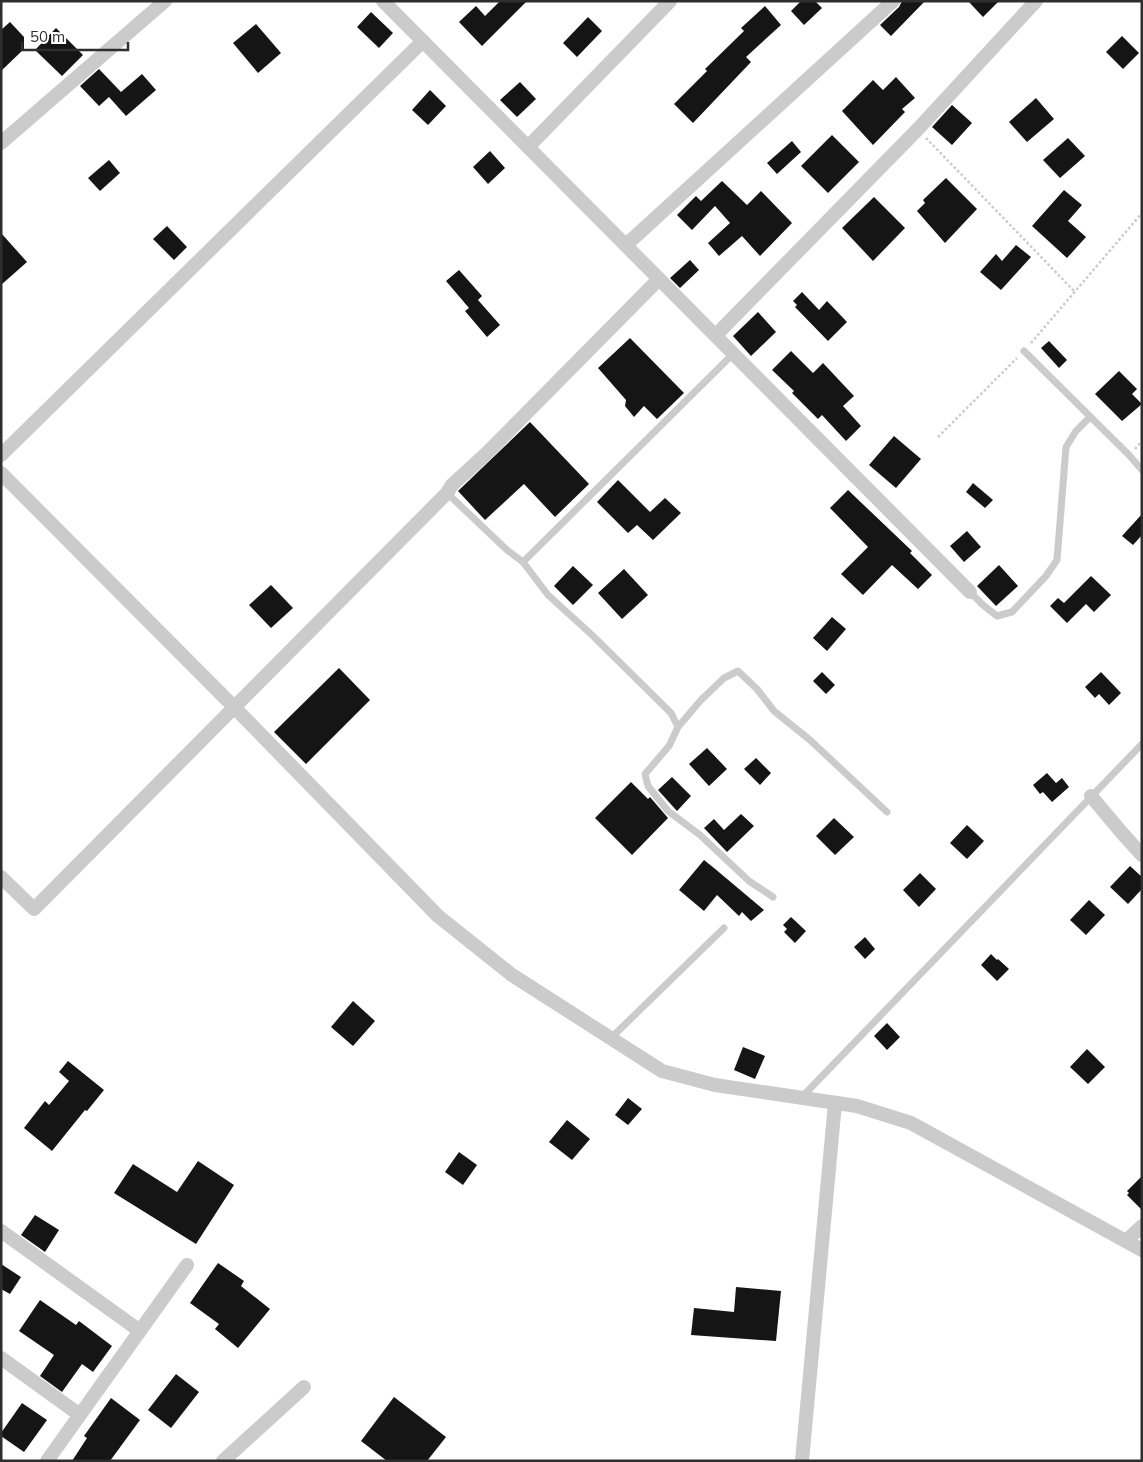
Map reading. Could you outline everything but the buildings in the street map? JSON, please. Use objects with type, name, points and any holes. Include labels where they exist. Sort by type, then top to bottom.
[{"type":"street","points":[[1,143],[165,1]]},
{"type":"street","points":[[383,1],[970,592]]},
{"type":"street","points":[[528,147],[670,1]]},
{"type":"street","points":[[626,246],[893,1]]},
{"type":"street","points":[[716,335],[918,129],[1036,1]]},
{"type":"street","points":[[1,455],[423,41]]},
{"type":"street","points":[[1,877],[34,910],[447,493],[452,485],[487,453],[659,279]]},
{"type":"street","points":[[1,473],[234,707],[438,916],[512,975],[662,1071],[715,1085],[857,1106],[911,1123],[1142,1250]]},
{"type":"street","points":[[1092,796],[1142,855]]},
{"type":"street","points":[[802,1461],[835,1103]]},
{"type":"street","points":[[1126,1241],[1142,1226]]},
{"type":"street","points":[[1,1232],[140,1331]]},
{"type":"street","points":[[47,1461],[187,1265]]},
{"type":"street","points":[[1,1358],[80,1416]]},
{"type":"street","points":[[231,1458],[304,1387]]},
{"type":"lane","points":[[1024,351],[1142,470]]},
{"type":"lane","points":[[523,562],[734,354]]},
{"type":"lane","points":[[970,592],[997,616],[1012,612],[1052,568],[1057,560],[1066,447],[1076,432],[1090,417]]},
{"type":"lane","points":[[447,493],[507,550],[523,562],[548,595],[592,635],[671,713],[678,726]]},
{"type":"lane","points":[[773,897],[749,881],[700,835],[668,811],[648,786],[645,774],[669,746],[678,726],[700,700],[724,678],[738,671],[757,689],[774,711],[810,740],[886,812]]},
{"type":"lane","points":[[801,1098],[1142,744]]},
{"type":"lane","points":[[611,1038],[724,928]]},
{"type":"path","points":[[918,129],[1074,291]]},
{"type":"path","points":[[938,437],[1024,351],[1142,213]]}]
